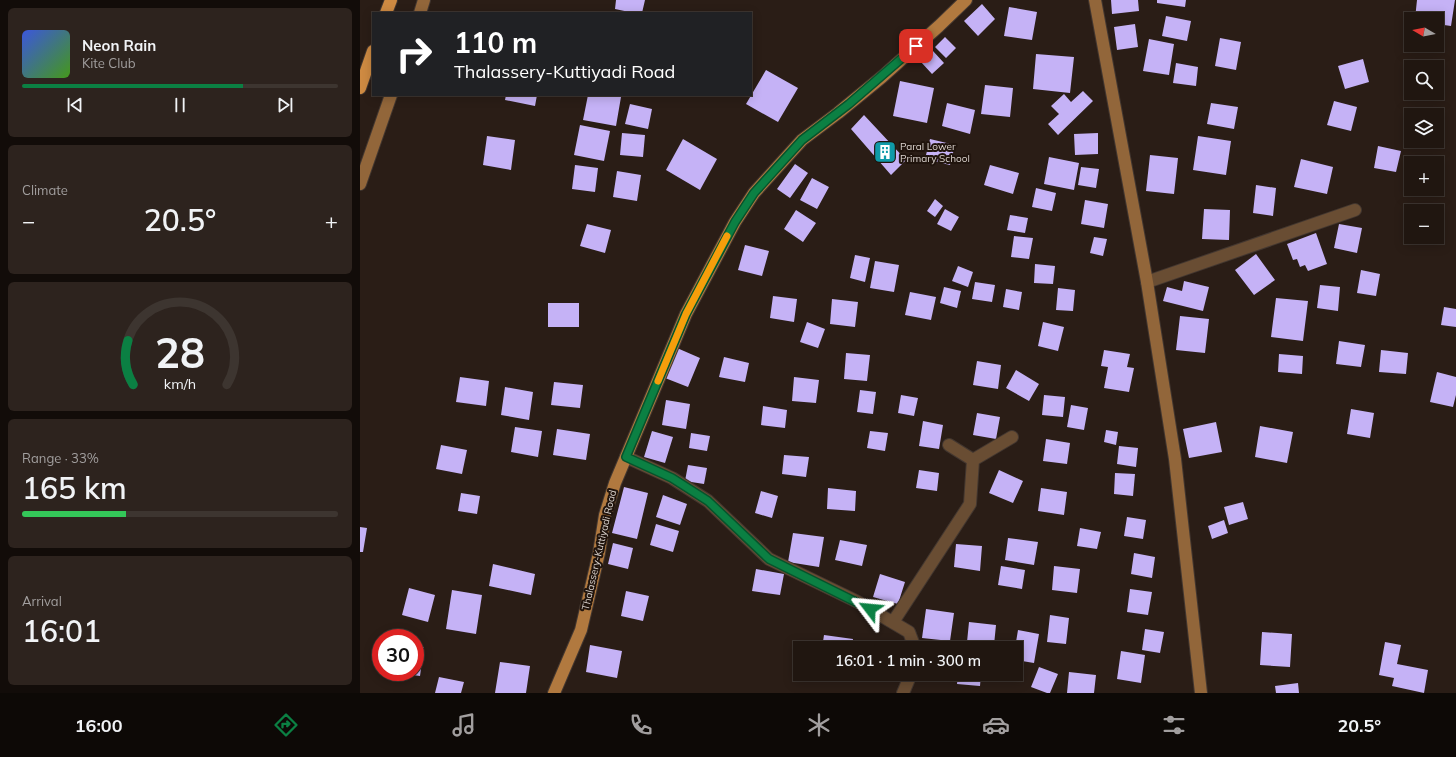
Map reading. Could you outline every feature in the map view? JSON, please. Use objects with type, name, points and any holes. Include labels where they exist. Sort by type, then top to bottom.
[{"type":"highway","points":[[386,12],[391,0]]},
{"type":"highway","points":[[360,88],[372,54]]},
{"type":"main road","points":[[420,12],[424,0]]},
{"type":"main road","name":"Thalassery-Kuttiyadi Road","points":[[554,693],[581,630],[599,553],[605,515],[614,483],[686,314],[735,222],[754,193],[802,140],[882,77],[940,26],[966,0]]},
{"type":"main road","points":[[1095,0],[1147,282],[1175,459],[1201,693]]},
{"type":"main road","points":[[360,184],[391,96]]},
{"type":"street","points":[[1147,282],[1355,210]]},
{"type":"street","points":[[973,460],[1012,437]]},
{"type":"street","points":[[948,445],[973,460]]},
{"type":"street","points":[[626,457],[672,478],[708,501],[769,559],[858,602],[894,622],[909,632],[912,641]]},
{"type":"street","points":[[894,622],[970,504],[973,460]]},
{"type":"street","points":[[903,693],[908,681]]},
{"type":"building","points":[[616,0],[645,0],[642,12],[629,12],[615,9]]},
{"type":"building","points":[[1111,0],[1138,0],[1139,11],[1112,14]]},
{"type":"building","points":[[1157,0],[1186,0],[1185,7],[1157,3]]},
{"type":"building","points":[[1417,0],[1455,0],[1451,26],[1444,25],[1444,12],[1416,12]]},
{"type":"building","points":[[982,4],[995,19],[978,36],[964,21]]},
{"type":"building","points":[[1009,7],[1037,12],[1032,40],[1004,36]]},
{"type":"building","points":[[1166,16],[1191,21],[1187,41],[1162,36]]},
{"type":"building","points":[[1135,24],[1138,47],[1117,50],[1114,27]]},
{"type":"building","points":[[945,37],[956,48],[946,58],[935,47]]},
{"type":"building","points":[[1220,38],[1241,42],[1236,70],[1215,66]]},
{"type":"building","points":[[1149,39],[1174,44],[1169,75],[1143,71]]},
{"type":"building","points":[[933,51],[944,63],[932,74],[921,62]]},
{"type":"building","points":[[1036,54],[1074,57],[1070,93],[1033,89]]},
{"type":"building","points":[[1363,59],[1369,82],[1345,89],[1338,66]]},
{"type":"building","points":[[1176,63],[1198,67],[1196,86],[1173,83]]},
{"type":"building","points":[[766,70],[798,88],[778,122],[746,104]]},
{"type":"building","points":[[900,81],[934,88],[927,123],[893,116]]},
{"type":"building","points":[[985,85],[1013,88],[1010,117],[981,114]]},
{"type":"building","points":[[1083,91],[1093,101],[1058,135],[1048,124],[1059,114],[1051,106],[1064,94],[1071,102]]},
{"type":"building","points":[[506,96],[537,96],[535,106],[505,100]]},
{"type":"building","points":[[588,96],[621,97],[616,126],[583,120]]},
{"type":"building","points":[[1334,101],[1357,107],[1351,131],[1327,125]]},
{"type":"building","points":[[947,103],[975,110],[970,134],[942,126]]},
{"type":"building","points":[[1211,103],[1238,107],[1234,129],[1207,124]]},
{"type":"building","points":[[630,104],[652,109],[648,129],[625,124]]},
{"type":"building","name":"Paral Lower Primary School","points":[[864,115],[906,160],[891,175],[851,129]]},
{"type":"building","points":[[580,125],[610,131],[604,161],[574,155]]},
{"type":"building","points":[[622,133],[645,135],[643,157],[620,155]]},
{"type":"building","points":[[1098,133],[1098,154],[1075,155],[1074,134]]},
{"type":"building","points":[[487,136],[515,140],[511,170],[483,165]]},
{"type":"building","points":[[1198,136],[1231,141],[1226,175],[1193,170]]},
{"type":"building","points":[[683,139],[717,159],[700,190],[666,170]]},
{"type":"building","points":[[930,139],[955,145],[950,165],[925,159]]},
{"type":"building","points":[[1378,146],[1401,151],[1396,172],[1374,168]]},
{"type":"building","points":[[1150,155],[1178,158],[1174,194],[1146,191]]},
{"type":"building","points":[[1049,157],[1079,163],[1074,190],[1044,184]]},
{"type":"building","points":[[1301,159],[1333,167],[1327,194],[1294,187]]},
{"type":"building","points":[[795,164],[808,173],[790,198],[777,189]]},
{"type":"building","points":[[575,165],[598,168],[595,192],[572,189]]},
{"type":"building","points":[[990,165],[1019,173],[1013,194],[984,185]]},
{"type":"building","points":[[1081,167],[1099,169],[1096,188],[1078,185]]},
{"type":"building","points":[[617,171],[641,175],[637,201],[613,197]]},
{"type":"building","points":[[812,178],[829,187],[817,209],[800,200]]},
{"type":"building","points":[[1256,185],[1276,188],[1273,216],[1253,213]]},
{"type":"building","points":[[1036,188],[1056,193],[1052,211],[1032,207]]},
{"type":"building","points":[[935,199],[943,206],[935,217],[927,211]]},
{"type":"building","points":[[1085,200],[1108,204],[1104,228],[1081,224]]},
{"type":"building","points":[[945,209],[959,217],[951,231],[937,224]]},
{"type":"building","points":[[1204,209],[1230,210],[1229,240],[1202,239]]},
{"type":"building","points":[[796,210],[816,223],[803,242],[784,229]]},
{"type":"building","points":[[1010,215],[1028,218],[1025,233],[1007,230]]},
{"type":"building","points":[[587,224],[611,230],[605,253],[580,246]]},
{"type":"building","points":[[1339,224],[1362,228],[1357,253],[1334,248]]},
{"type":"building","points":[[1316,233],[1327,264],[1308,271],[1305,265],[1300,267],[1297,259],[1293,260],[1287,244]]},
{"type":"building","points":[[1014,236],[1033,238],[1029,259],[1011,257]]},
{"type":"building","points":[[1094,237],[1107,239],[1103,256],[1090,253]]},
{"type":"building","points":[[745,245],[769,251],[762,276],[738,270]]},
{"type":"building","points":[[1256,254],[1275,280],[1254,295],[1235,270]]},
{"type":"building","points":[[855,255],[870,258],[865,282],[850,278]]},
{"type":"building","points":[[875,261],[899,265],[894,292],[870,288]]},
{"type":"building","points":[[1035,264],[1055,266],[1053,284],[1034,283]]},
{"type":"building","points":[[958,266],[973,272],[968,287],[952,281]]},
{"type":"building","points":[[1361,270],[1380,274],[1376,296],[1357,293]]},
{"type":"building","points":[[1184,281],[1209,287],[1203,311],[1163,301],[1167,287],[1182,291]]},
{"type":"building","points":[[975,282],[995,285],[992,302],[972,299]]},
{"type":"building","points":[[1320,285],[1340,287],[1338,311],[1317,308]]},
{"type":"building","points":[[944,287],[961,291],[957,308],[940,303]]},
{"type":"building","points":[[1058,288],[1075,290],[1073,311],[1056,310]]},
{"type":"building","points":[[1006,289],[1022,292],[1019,310],[1003,307]]},
{"type":"building","points":[[910,292],[936,297],[931,320],[905,315]]},
{"type":"building","points":[[773,296],[797,299],[794,322],[770,318]]},
{"type":"building","points":[[1276,298],[1308,301],[1303,341],[1271,337]]},
{"type":"building","points":[[832,299],[858,302],[855,327],[830,324]]},
{"type":"building","points":[[548,303],[579,303],[579,327],[548,327]]},
{"type":"building","points":[[1444,307],[1456,309],[1456,327],[1441,325]]},
{"type":"building","points":[[1180,316],[1209,319],[1205,353],[1176,350]]},
{"type":"building","points":[[807,322],[825,329],[818,348],[800,342]]},
{"type":"building","points":[[1043,322],[1064,327],[1058,351],[1038,346]]},
{"type":"building","points":[[1339,341],[1365,345],[1361,367],[1336,364]]},
{"type":"building","points":[[677,348],[700,358],[688,387],[665,378]]},
{"type":"building","points":[[1104,350],[1130,354],[1127,367],[1134,368],[1129,392],[1104,388],[1108,367],[1101,366]]},
{"type":"building","points":[[1381,350],[1408,353],[1406,374],[1379,372]]},
{"type":"building","points":[[846,353],[870,355],[867,381],[844,379]]},
{"type":"building","points":[[1279,354],[1303,356],[1302,374],[1278,372]]},
{"type":"building","points":[[724,357],[749,363],[745,382],[719,377]]},
{"type":"building","points":[[977,361],[1001,365],[998,389],[973,385]]},
{"type":"building","points":[[1016,370],[1039,384],[1029,401],[1006,388]]},
{"type":"building","points":[[1437,372],[1456,377],[1456,395],[1453,407],[1430,402]]},
{"type":"building","points":[[460,377],[489,381],[486,406],[456,402]]},
{"type":"building","points":[[794,377],[819,380],[816,403],[792,401]]},
{"type":"building","points":[[554,382],[583,385],[580,408],[551,405]]},
{"type":"building","points":[[505,387],[533,392],[529,420],[501,415]]},
{"type":"building","points":[[860,390],[876,392],[873,414],[857,412]]},
{"type":"building","points":[[901,395],[918,398],[914,416],[898,413]]},
{"type":"building","points":[[1044,395],[1065,397],[1063,417],[1042,415]]},
{"type":"building","points":[[666,400],[690,404],[686,429],[662,425]]},
{"type":"building","points":[[1071,405],[1088,408],[1084,430],[1067,427]]},
{"type":"building","points":[[763,406],[787,410],[785,428],[761,425]]},
{"type":"building","points":[[1351,409],[1374,413],[1370,438],[1347,434]]},
{"type":"building","points":[[977,413],[1000,417],[996,439],[973,435]]},
{"type":"building","points":[[923,421],[943,425],[939,449],[919,446]]},
{"type":"building","points":[[1216,422],[1222,452],[1189,458],[1183,429]]},
{"type":"building","points":[[1260,426],[1293,432],[1287,463],[1255,457]]},
{"type":"building","points":[[515,427],[542,431],[538,457],[511,452]]},
{"type":"building","points":[[557,429],[590,434],[586,460],[553,455]]},
{"type":"building","points":[[1106,430],[1118,432],[1116,445],[1104,442]]},
{"type":"building","points":[[652,431],[673,437],[665,463],[644,457]]},
{"type":"building","points":[[870,431],[888,433],[885,451],[867,448]]},
{"type":"building","points":[[691,433],[710,436],[707,451],[689,448]]},
{"type":"building","points":[[1046,439],[1070,443],[1067,464],[1043,461]]},
{"type":"building","points":[[441,445],[467,450],[462,474],[436,469]]},
{"type":"building","points":[[1119,446],[1138,448],[1136,467],[1117,464]]},
{"type":"building","points":[[784,455],[809,457],[806,477],[782,474]]},
{"type":"building","points":[[688,465],[707,468],[704,484],[685,481]]},
{"type":"building","points":[[919,470],[939,473],[937,491],[916,488]]},
{"type":"building","points":[[999,470],[1023,481],[1013,503],[989,493]]},
{"type":"building","points":[[1115,473],[1135,474],[1133,496],[1114,494]]},
{"type":"building","points":[[624,487],[648,493],[637,539],[612,533]]},
{"type":"building","points":[[828,488],[856,491],[855,511],[827,509]]},
{"type":"building","points":[[1041,488],[1067,492],[1064,515],[1038,511]]},
{"type":"building","points":[[761,491],[778,496],[772,518],[755,513]]},
{"type":"building","points":[[461,493],[480,496],[477,514],[458,511]]},
{"type":"building","points":[[663,495],[687,504],[680,525],[656,517]]},
{"type":"building","points":[[1243,502],[1248,519],[1229,525],[1224,507]]},
{"type":"building","points":[[1127,517],[1146,520],[1143,539],[1124,536]]},
{"type":"building","points":[[1224,520],[1228,533],[1212,539],[1208,526]]},
{"type":"building","points":[[656,524],[679,531],[673,552],[650,545]]},
{"type":"building","points":[[360,527],[367,528],[363,552],[360,552]]},
{"type":"building","points":[[1080,528],[1101,532],[1097,549],[1077,546]]},
{"type":"building","points":[[793,533],[824,537],[819,567],[788,562]]},
{"type":"building","points":[[1008,538],[1038,542],[1034,565],[1005,560]]},
{"type":"building","points":[[840,540],[867,545],[862,566],[835,560]]},
{"type":"building","points":[[613,543],[633,548],[628,569],[608,564]]},
{"type":"building","points":[[956,544],[982,546],[980,571],[954,567]]},
{"type":"building","points":[[1134,553],[1155,557],[1152,578],[1131,574]]},
{"type":"building","points":[[493,564],[535,574],[531,595],[489,586]]},
{"type":"building","points":[[1001,566],[1025,570],[1022,589],[998,585]]},
{"type":"building","points":[[1054,566],[1080,569],[1077,593],[1052,590]]},
{"type":"building","points":[[756,569],[784,574],[780,595],[752,591]]},
{"type":"building","points":[[880,574],[905,582],[898,604],[873,597]]},
{"type":"building","points":[[409,588],[435,595],[428,622],[402,615]]},
{"type":"building","points":[[1130,589],[1152,592],[1148,615],[1127,612]]},
{"type":"building","points":[[452,590],[482,595],[476,634],[446,629]]},
{"type":"building","points":[[626,591],[649,596],[643,621],[621,616]]},
{"type":"building","points":[[926,609],[954,613],[950,641],[922,638]]},
{"type":"building","points":[[1050,615],[1069,618],[1066,644],[1047,642]]},
{"type":"building","points":[[969,622],[996,625],[994,641],[967,641]]},
{"type":"building","points":[[1145,629],[1164,632],[1160,653],[1142,650]]},
{"type":"building","points":[[1018,630],[1039,634],[1034,663],[1023,661],[1023,641],[1016,641]]},
{"type":"building","points":[[1262,632],[1292,634],[1290,667],[1260,665]]},
{"type":"building","points":[[824,635],[853,639],[853,641],[823,641]]},
{"type":"building","points":[[1385,642],[1401,645],[1397,664],[1428,670],[1424,693],[1392,686],[1394,678],[1379,675]]},
{"type":"building","points":[[590,645],[622,651],[617,678],[586,672]]},
{"type":"building","points":[[1121,651],[1145,655],[1141,683],[1117,679]]},
{"type":"building","points":[[500,662],[530,666],[526,693],[495,693]]},
{"type":"building","points":[[1039,667],[1058,674],[1050,693],[1031,687]]},
{"type":"building","points":[[1069,672],[1096,675],[1094,693],[1067,693]]},
{"type":"building","points":[[439,677],[464,682],[461,693],[435,693]]},
{"type":"building","points":[[957,681],[980,681],[980,686],[957,684]]},
{"type":"building","points":[[1298,683],[1299,693],[1276,693],[1275,686]]},
{"type":"slow traffic","points":[[658,381],[686,314],[727,236]]},
{"type":"place","name":"Paral Lower Primary School","points":[[885,152]]},
{"type":"route","points":[[870,609],[769,559],[708,501],[672,478],[626,457],[686,314],[714,259],[735,222],[754,193],[802,140],[882,77],[916,46]]}]
